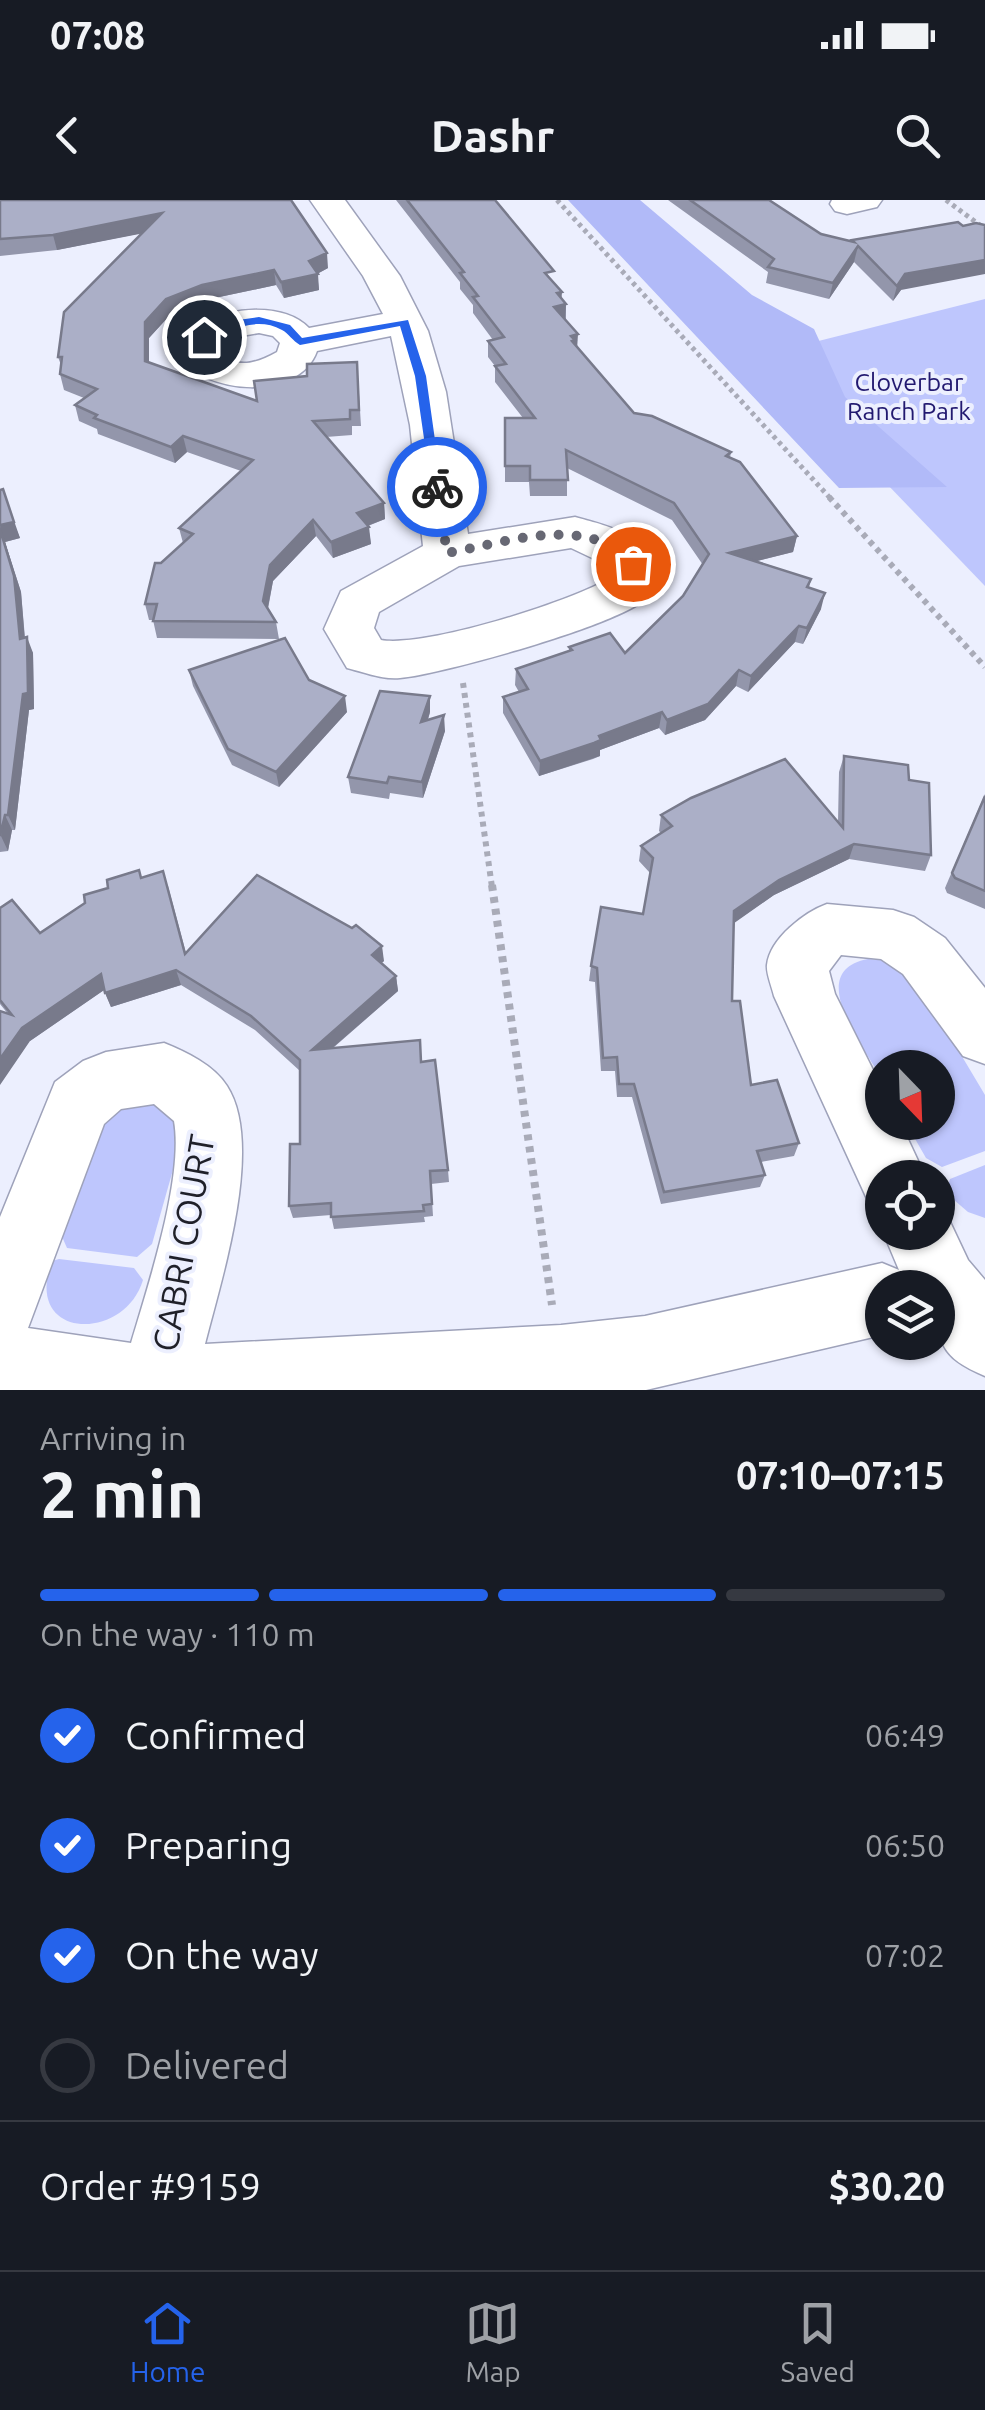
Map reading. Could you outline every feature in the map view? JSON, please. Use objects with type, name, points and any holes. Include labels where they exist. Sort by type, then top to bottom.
[{"type":"street","points":[[327,200],[396,302],[404,322],[420,376],[447,553]]},
{"type":"street","points":[[300,342],[404,322]]},
{"type":"street","points":[[575,532],[621,550],[633,564],[631,586],[605,603],[458,648],[397,661],[365,655],[350,630],[358,604],[447,553],[575,532]]},
{"type":"street","points":[[883,1160],[805,996],[797,965],[827,929],[893,935],[924,956],[985,1036]]},
{"type":"street","name":"CABRI COURT","points":[[0,1308],[78,1104],[106,1082],[164,1073],[204,1107],[211,1137],[189,1256],[156,1387]]},
{"type":"street","points":[[0,1361],[156,1387],[561,1362],[646,1353],[865,1303]]},
{"type":"path","points":[[557,200],[985,668]]},
{"type":"path","points":[[946,200],[985,229]]},
{"type":"path","points":[[458,648],[553,1310]]},
{"type":"green space","name":"Cloverbar Ranch Park","points":[[985,299],[985,586],[763,355]]},
{"type":"green space","points":[[868,959],[885,960],[920,986],[985,1095],[985,1151],[955,1162],[926,1158],[916,1140],[955,1140],[955,1050],[865,1050],[839,994],[840,978],[849,966]]},
{"type":"green space","points":[[141,1097],[176,1112],[180,1145],[152,1244],[137,1257],[67,1248],[60,1232],[96,1123]]},
{"type":"green space","points":[[985,1165],[985,1218],[968,1212],[955,1201],[955,1177]]},
{"type":"green space","points":[[52,1261],[134,1268],[143,1280],[132,1301],[117,1315],[98,1323],[79,1324],[63,1318],[51,1306],[47,1287]]},
{"type":"shaded area","points":[[568,200],[640,200],[752,295],[814,329],[845,397],[947,487],[839,488]]},
{"type":"building","points":[[0,200],[291,200],[327,253],[309,261],[318,274],[281,282],[274,270],[202,285],[166,299],[145,322],[145,361],[257,401],[254,381],[307,376],[307,364],[357,362],[359,410],[350,410],[350,419],[313,421],[384,503],[357,513],[369,527],[331,542],[313,520],[270,565],[263,601],[276,622],[153,621],[157,604],[145,604],[155,563],[161,563],[193,534],[179,528],[253,460],[183,436],[171,447],[94,418],[97,415],[75,405],[97,389],[60,374],[62,357],[58,357],[64,312],[162,213],[53,235],[0,239]]},
{"type":"building","points":[[407,200],[495,200],[554,271],[545,273],[562,292],[557,293],[566,304],[554,307],[578,334],[571,336],[575,340],[572,341],[634,413],[652,416],[731,452],[726,456],[740,462],[797,536],[729,553],[811,579],[807,587],[825,593],[807,628],[799,626],[751,676],[739,670],[708,704],[667,720],[662,712],[599,736],[601,740],[594,743],[540,761],[503,697],[528,689],[516,669],[610,633],[625,653],[683,596],[709,554],[674,503],[566,450],[568,480],[530,480],[530,466],[505,466],[505,418],[535,418],[495,366],[506,364],[488,341],[504,337],[473,297],[478,296],[460,273],[464,272]]},
{"type":"building","points":[[690,200],[769,200],[821,234],[854,242],[958,222],[963,226],[976,223],[985,225],[985,260],[905,274],[897,286],[858,246],[833,283],[768,267],[774,259]]},
{"type":"building","points":[[3,489],[14,522],[0,525],[0,490]]},
{"type":"building","points":[[0,529],[14,576],[20,639],[27,637],[28,693],[23,694],[8,815],[0,836]]},
{"type":"building","points":[[285,638],[309,680],[345,696],[276,772],[228,749],[189,670]]},
{"type":"building","points":[[380,691],[430,696],[421,722],[444,715],[422,782],[389,777],[387,783],[348,777]]},
{"type":"building","points":[[844,756],[908,765],[909,780],[929,783],[931,855],[854,844],[779,880],[734,911],[732,1001],[740,1001],[751,1085],[777,1080],[799,1143],[757,1151],[765,1175],[664,1192],[634,1084],[619,1084],[617,1057],[603,1058],[597,968],[591,966],[601,907],[643,914],[653,858],[641,846],[672,826],[661,815],[691,798],[785,759],[843,828]]},
{"type":"building","points":[[985,796],[985,891],[952,873]]},
{"type":"building","points":[[139,870],[141,878],[163,871],[185,954],[257,875],[352,928],[356,925],[382,946],[372,955],[396,976],[312,1050],[420,1040],[421,1062],[435,1060],[448,1170],[430,1171],[432,1204],[423,1205],[424,1211],[331,1217],[331,1203],[289,1206],[290,1144],[300,1144],[300,1060],[251,1016],[176,970],[105,993],[101,974],[22,1028],[0,1059],[0,1011],[12,1015],[0,1000],[0,908],[12,900],[40,933],[85,903],[84,895],[108,888],[107,880]]},
{"type":"way so far","points":[[437,487],[447,553],[575,532],[621,550],[633,564]]},
{"type":"route","points":[[204,337],[228,324],[259,320],[286,327],[300,342],[404,322],[420,376],[437,487]]}]
